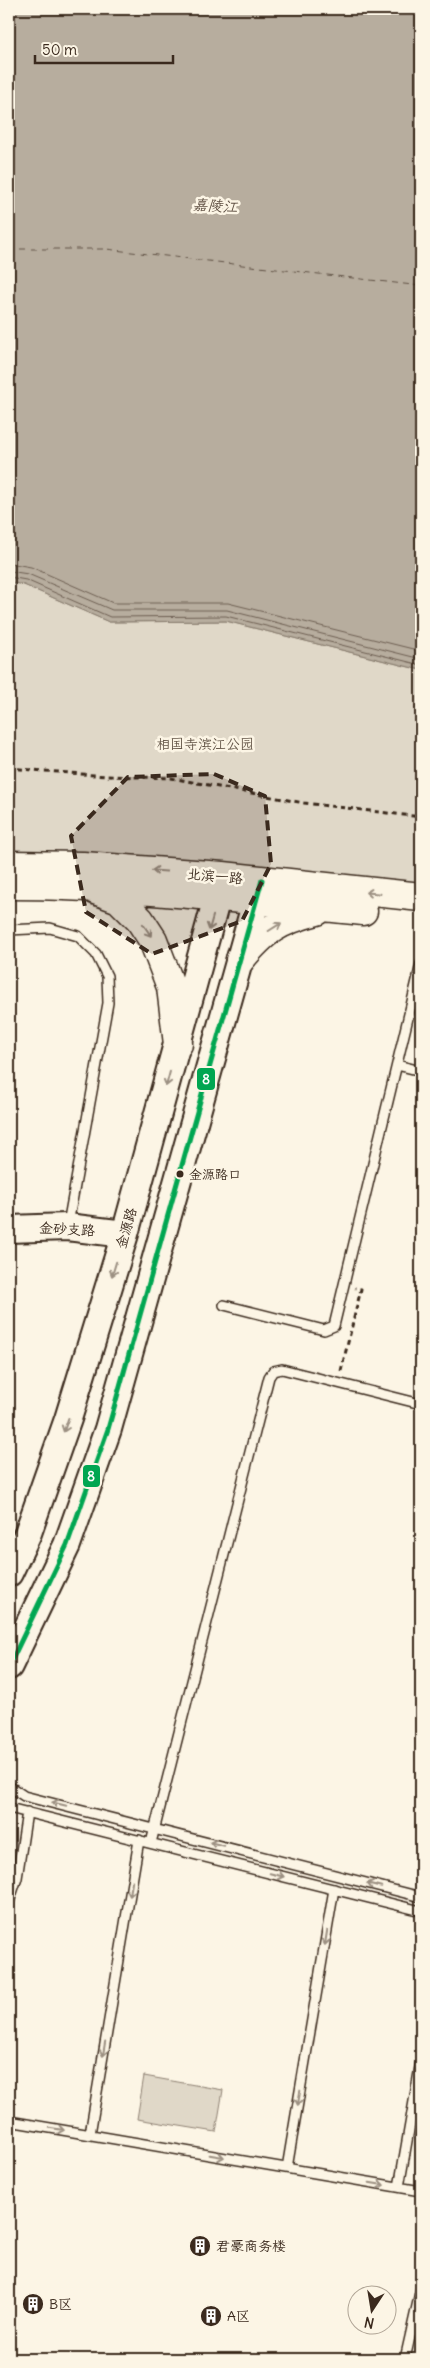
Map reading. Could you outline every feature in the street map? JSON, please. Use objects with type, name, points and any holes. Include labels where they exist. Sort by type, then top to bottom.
[{"type":"main road","name":"北滨一路","points":[[9,865],[83,866],[259,890],[421,897]]},
{"type":"main road","name":"北滨一路","points":[[9,885],[221,886]]},
{"type":"main road","points":[[80,885],[119,899],[140,920],[153,940],[171,987],[178,1044]]},
{"type":"main road","name":"金源路","points":[[9,1573],[28,1532],[65,1429],[125,1234],[221,886]]},
{"type":"main road","name":"北滨一路","points":[[259,890],[330,908],[421,916]]},
{"type":"main road","points":[[9,1666],[67,1545],[108,1429],[259,890]]},
{"type":"main road","points":[[240,960],[258,938],[277,924],[294,917],[330,908]]},
{"type":"main road","points":[[178,1044],[187,1036],[198,1035],[204,1038],[211,1048],[212,1059]]},
{"type":"main road","name":"金砂支路","points":[[9,1229],[67,1227],[125,1234]]},
{"type":"lane","points":[[9,930],[50,928],[78,936],[96,954],[107,976],[108,1003],[67,1227]]},
{"type":"lane","points":[[224,1305],[324,1330],[334,1326],[421,964]]},
{"type":"lane","points":[[397,1065],[421,1071]]},
{"type":"lane","points":[[152,1844],[269,1377],[273,1371],[282,1369],[421,1404]]},
{"type":"lane","points":[[9,1786],[24,1796],[421,1897]]},
{"type":"lane","points":[[9,1808],[421,1911]]},
{"type":"lane","points":[[9,1902],[16,1878],[27,1812]]},
{"type":"lane","points":[[90,2134],[139,1840]]},
{"type":"lane","points":[[287,2168],[334,1890]]},
{"type":"lane","points":[[399,2187],[421,2061]]},
{"type":"lane","points":[[9,2120],[421,2191]]},
{"type":"lane","points":[[405,2359],[421,2288]]},
{"type":"path","points":[[9,768],[106,776],[171,778],[304,803],[421,817]]},
{"type":"path","points":[[344,1360],[361,1289]]},
{"type":"highlighted area","points":[[214,774],[265,796],[271,864],[242,921],[152,954],[86,912],[71,836],[128,777]]},
{"type":"green space","name":"相国寺滨江公园","points":[[9,582],[24,585],[109,622],[226,621],[421,670],[421,883],[9,856]]},
{"type":"green space","points":[[144,2076],[223,2090],[216,2132],[137,2119]]},
{"type":"water","name":"嘉陵江","points":[[9,9],[421,9],[421,670],[226,621],[109,622],[24,585],[9,582]]},
{"type":"ferry route","points":[[9,249],[106,249],[421,286]]},
{"type":"transit line","name":"8","points":[[9,1666],[67,1545],[108,1429],[262,880]]},
{"type":"place","name":"金源路口","points":[[180,1174]]},
{"type":"place","name":"君豪商务楼","points":[[200,2246]]},
{"type":"place","name":"B区","points":[[33,2304]]},
{"type":"place","name":"A区","points":[[211,2316]]}]
